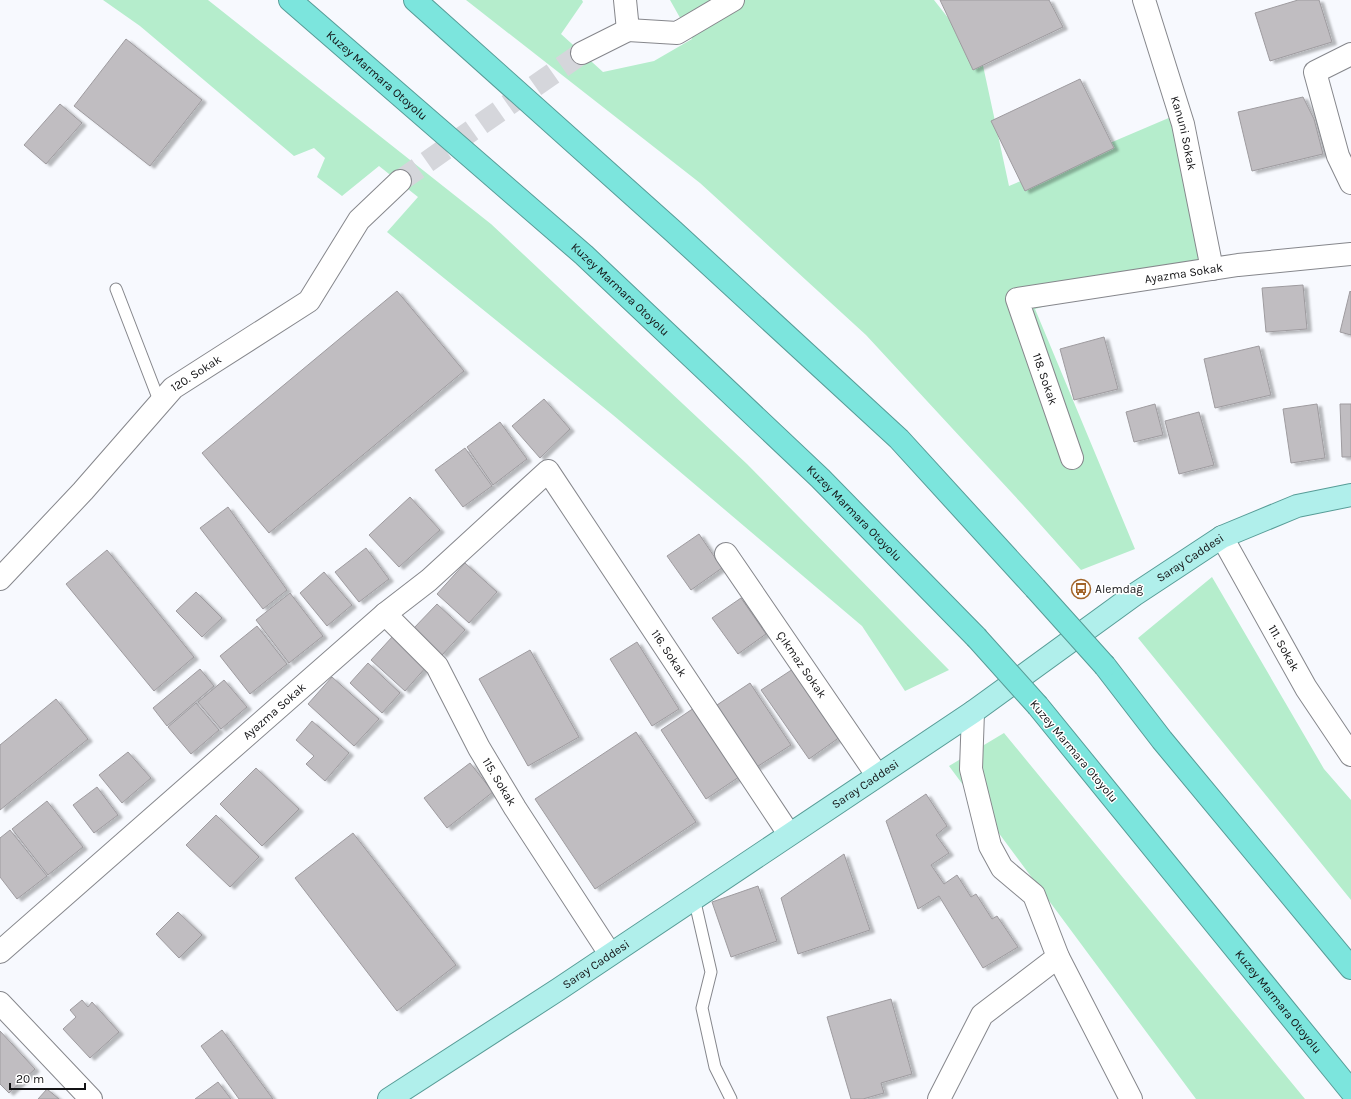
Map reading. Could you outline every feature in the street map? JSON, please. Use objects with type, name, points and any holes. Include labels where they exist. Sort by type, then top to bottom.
[{"type":"highway","name":"Kuzey Marmara Otoyolu","points":[[290,0],[584,255],[820,478],[976,637],[1038,706],[1351,1091]]},
{"type":"highway","points":[[414,0],[673,232],[898,439],[1105,666],[1162,740],[1351,968]]},
{"type":"main road","name":"Saray Caddesi","points":[[389,1099],[559,989],[973,712],[1134,594],[1222,537],[1297,506],[1351,495]]},
{"type":"street","points":[[625,0],[628,30]]},
{"type":"street","points":[[582,53],[628,30],[677,33],[733,0]]},
{"type":"street","name":"Kanuni Sokak","points":[[1144,0],[1183,124],[1212,269]]},
{"type":"street","points":[[1351,54],[1315,72],[1338,156],[1351,183]]},
{"type":"street","name":"120. Sokak","points":[[0,579],[83,491],[173,388],[309,301],[359,220],[400,181]]},
{"type":"street","name":"Ayazma Sokak","points":[[1017,299],[1238,265],[1351,254]]},
{"type":"street","name":"118. Sokak","points":[[1017,299],[1072,458]]},
{"type":"street","name":"Ayazma Sokak","points":[[0,952],[385,614],[429,580],[548,471]]},
{"type":"street","name":"116. Sokak","points":[[548,471],[789,834]]},
{"type":"street","name":"111. Sokak","points":[[1222,537],[1306,688],[1351,755]]},
{"type":"street","name":"Çıkmaz Sokak","points":[[726,554],[877,775]]},
{"type":"street","name":"115. Sokak","points":[[385,614],[437,666],[479,748],[515,808],[610,954]]},
{"type":"street","points":[[973,712],[971,769],[990,846],[1002,868],[1034,895],[1058,957],[1131,1099]]},
{"type":"street","points":[[939,1099],[982,1015],[1058,957]]},
{"type":"street","points":[[0,1003],[91,1099]]},
{"type":"lane","points":[[116,289],[160,403]]},
{"type":"lane","points":[[694,898],[711,972],[702,1008],[715,1067],[731,1099]]},
{"type":"green space","points":[[103,0],[208,0],[491,224],[747,464],[949,670],[905,691],[862,626],[613,415],[387,232],[418,197],[379,166],[342,196],[317,177],[325,158],[314,148],[294,156],[140,26]]},
{"type":"green space","points":[[466,0],[582,0],[583,2],[561,34],[603,72],[654,61],[692,39],[670,0],[934,0],[982,61],[1009,186],[1178,114],[1211,261],[1035,309],[1135,549],[1081,570],[866,335],[700,183]]},
{"type":"green space","points":[[1212,577],[1324,769],[1351,800],[1351,900],[1138,638]]},
{"type":"green space","points":[[1004,733],[1305,1099],[1196,1099],[949,766]]},
{"type":"building","points":[[940,0],[1049,0],[1063,27],[973,70]]},
{"type":"building","points":[[1298,0],[1319,0],[1332,42],[1270,61],[1255,13]]},
{"type":"building","points":[[126,39],[202,100],[150,166],[74,106]]},
{"type":"building","points":[[1080,79],[1114,148],[1025,191],[991,121]]},
{"type":"building","points":[[1303,97],[1314,119],[1323,154],[1252,171],[1238,112]]},
{"type":"building","points":[[60,104],[82,123],[46,164],[24,145]]},
{"type":"building","points":[[1303,285],[1307,329],[1266,332],[1262,288]]},
{"type":"building","points":[[397,291],[464,371],[269,533],[202,453]]},
{"type":"building","points":[[1350,291],[1351,292],[1351,335],[1340,332]]},
{"type":"building","points":[[1104,337],[1118,389],[1074,400],[1060,349]]},
{"type":"building","points":[[1259,346],[1271,395],[1215,408],[1204,359]]},
{"type":"building","points":[[544,399],[570,429],[540,458],[512,426]]},
{"type":"building","points":[[1155,404],[1163,435],[1134,442],[1126,412]]},
{"type":"building","points":[[1317,404],[1325,458],[1291,463],[1283,409]]},
{"type":"building","points":[[1340,404],[1351,404],[1351,457],[1342,457]]},
{"type":"building","points":[[1199,412],[1214,465],[1179,474],[1165,421]]},
{"type":"building","points":[[500,422],[527,459],[493,485],[467,447]]},
{"type":"building","points":[[465,448],[492,486],[463,507],[435,470]]},
{"type":"building","points":[[410,497],[440,530],[399,567],[369,535]]},
{"type":"building","points":[[228,507],[287,590],[263,609],[200,528]]},
{"type":"building","points":[[699,534],[722,568],[691,590],[667,556]]},
{"type":"building","points":[[366,548],[389,579],[359,602],[335,572]]},
{"type":"building","points":[[107,550],[194,657],[154,691],[66,584]]},
{"type":"building","points":[[465,563],[497,592],[469,623],[437,594]]},
{"type":"building","points":[[324,572],[352,605],[327,626],[300,593]]},
{"type":"building","points":[[196,592],[222,618],[202,637],[176,611]]},
{"type":"building","points":[[290,593],[323,636],[289,663],[256,620]]},
{"type":"building","points":[[741,598],[766,634],[738,654],[712,618]]},
{"type":"building","points":[[437,604],[465,630],[442,655],[413,629]]},
{"type":"building","points":[[257,626],[287,664],[250,694],[220,656]]},
{"type":"building","points":[[393,636],[427,666],[405,691],[371,660]]},
{"type":"building","points":[[637,642],[679,709],[652,726],[610,659]]},
{"type":"building","points":[[530,650],[579,737],[528,766],[479,679]]},
{"type":"building","points":[[368,663],[400,693],[382,713],[350,683]]},
{"type":"building","points":[[200,669],[214,686],[167,726],[153,708]]},
{"type":"building","points":[[793,669],[840,737],[809,759],[761,690]]},
{"type":"building","points":[[332,677],[379,719],[354,746],[308,704]]},
{"type":"building","points":[[224,680],[247,707],[221,729],[198,702]]},
{"type":"building","points":[[750,683],[791,745],[752,770],[711,709]]},
{"type":"building","points":[[56,699],[88,739],[0,810],[0,745]]},
{"type":"building","points":[[196,703],[219,730],[191,754],[168,727]]},
{"type":"building","points":[[697,706],[742,775],[706,799],[661,730]]},
{"type":"building","points":[[312,721],[349,753],[325,781],[306,764],[314,756],[296,740]]},
{"type":"building","points":[[636,732],[696,822],[595,889],[535,799]]},
{"type":"building","points":[[128,752],[151,778],[122,803],[99,775]]},
{"type":"building","points":[[470,763],[493,792],[447,828],[424,798]]},
{"type":"building","points":[[256,768],[299,809],[262,846],[220,804]]},
{"type":"building","points":[[97,787],[118,815],[94,833],[73,805]]},
{"type":"building","points":[[926,794],[947,826],[936,835],[949,853],[931,865],[944,884],[957,875],[971,897],[976,894],[992,919],[997,916],[1018,947],[983,968],[939,896],[918,909],[886,821]]},
{"type":"building","points":[[47,801],[83,847],[48,875],[12,829]]},
{"type":"building","points":[[216,815],[259,857],[230,887],[186,845]]},
{"type":"building","points":[[10,830],[47,876],[17,899],[0,877],[0,838]]},
{"type":"building","points":[[353,833],[456,965],[397,1011],[295,878]]},
{"type":"building","points":[[844,854],[870,930],[798,954],[781,898]]},
{"type":"building","points":[[758,886],[777,941],[731,957],[712,902]]},
{"type":"building","points":[[178,912],[202,935],[179,958],[156,934]]},
{"type":"building","points":[[891,999],[912,1074],[881,1083],[884,1093],[863,1099],[851,1099],[827,1017]]},
{"type":"building","points":[[82,1000],[88,1007],[92,1002],[119,1032],[90,1058],[63,1029],[76,1017],[70,1010]]},
{"type":"building","points":[[222,1030],[273,1099],[239,1099],[201,1046]]},
{"type":"building","points":[[0,1031],[35,1069],[9,1093],[0,1084]]},
{"type":"building","points":[[218,1082],[231,1099],[195,1099]]},
{"type":"building","points":[[47,1089],[59,1099],[38,1099]]},
{"type":"tunnel","points":[[400,181],[582,53]]},
{"type":"place","name":"Alemdağ","points":[[1081,589]]}]
